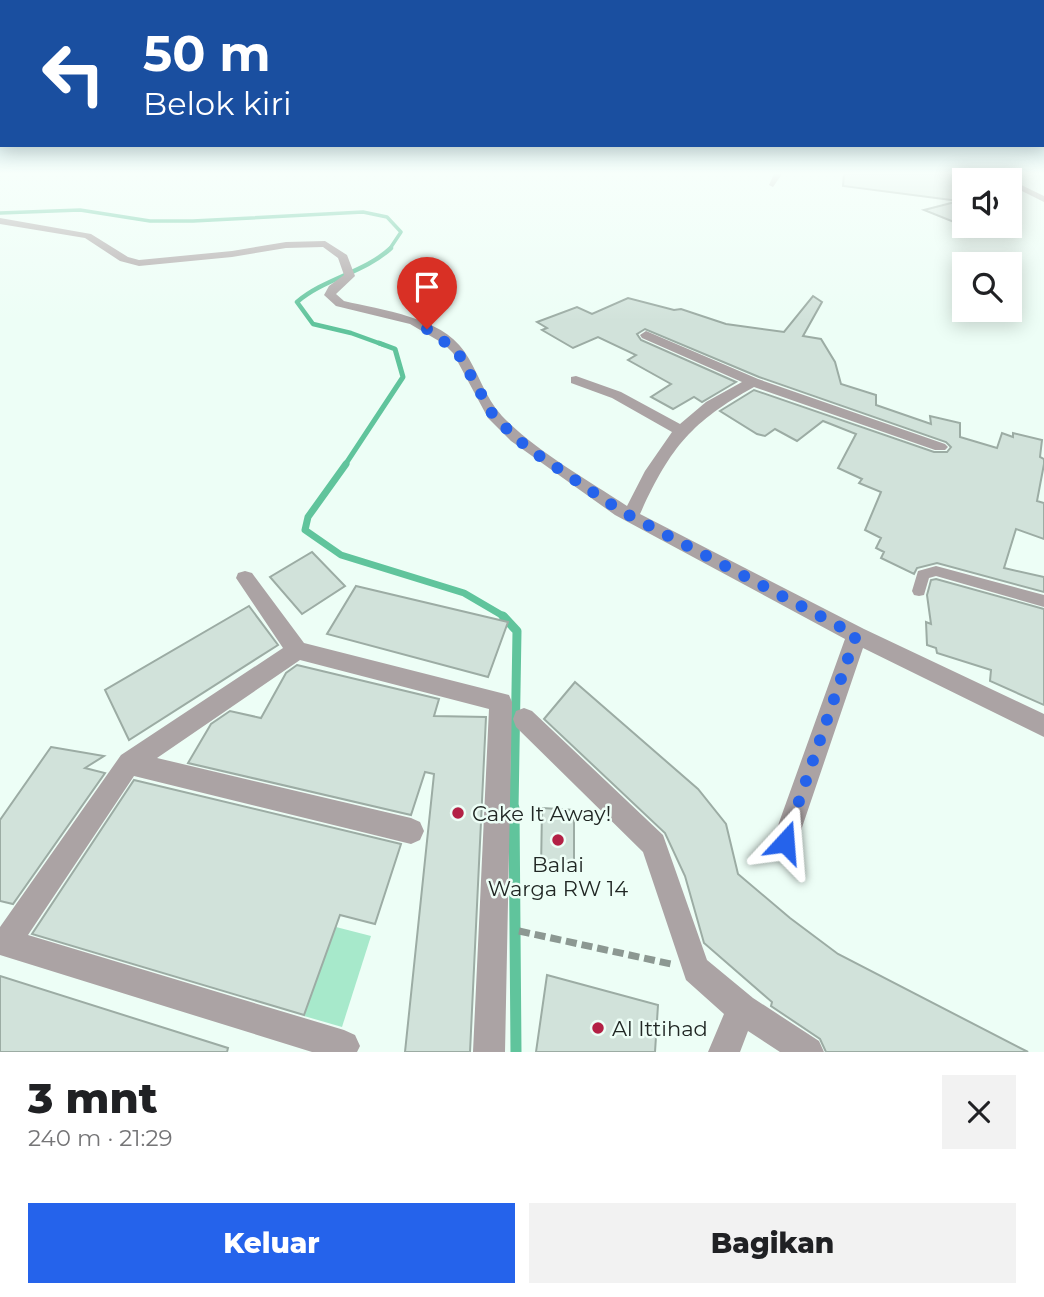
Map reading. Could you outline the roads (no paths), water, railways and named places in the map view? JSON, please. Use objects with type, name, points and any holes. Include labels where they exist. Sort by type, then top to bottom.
[{"type":"street","points":[[12,223],[88,236],[124,258],[139,263],[232,254],[286,245],[331,246],[337,251],[349,273],[333,288],[330,295],[334,301],[414,321],[448,341],[457,351],[493,415],[516,438],[631,515],[856,635],[1044,726]]},
{"type":"street","points":[[646,335],[753,382],[940,447]]},
{"type":"street","points":[[576,380],[593,383],[612,392],[681,431]]},
{"type":"street","points":[[631,515],[646,482],[681,431],[705,410],[753,382]]},
{"type":"street","points":[[245,578],[297,650],[501,702],[489,1052]]},
{"type":"street","points":[[785,842],[856,635]]},
{"type":"street","points":[[297,650],[129,763],[3,942],[344,1046]]},
{"type":"street","points":[[524,719],[654,845],[696,970],[742,1009],[808,1052]]},
{"type":"street","points":[[129,763],[411,831]]},
{"type":"street","points":[[724,1052],[742,1009]]},
{"type":"lane","points":[[919,591],[922,575],[936,571],[1044,601]]},
{"type":"waterway","points":[[390,249],[401,232],[393,223]]},
{"type":"waterway","points":[[384,345],[351,333],[313,324],[297,302],[320,287],[369,264],[390,249]]},
{"type":"waterway","points":[[345,465],[403,377],[395,349],[379,343]]},
{"type":"waterway","points":[[346,464],[308,517],[305,530],[341,555],[464,593],[505,617]]},
{"type":"waterway","points":[[503,616],[517,631],[514,809]]},
{"type":"waterway","points":[[514,809],[516,1052]]},
{"type":"place","name":"Cake It Away!","points":[[458,813]]},
{"type":"place","name":"Balai Warga RW 14","points":[[558,840]]},
{"type":"place","name":"Al Ittihad","points":[[598,1028]]}]
